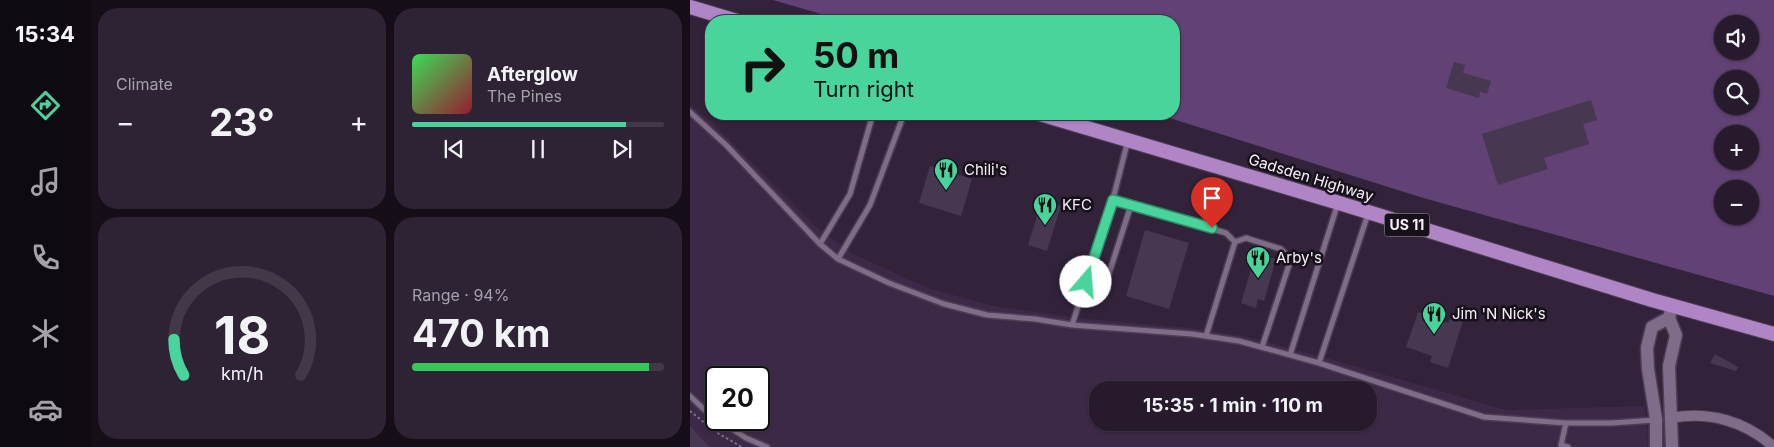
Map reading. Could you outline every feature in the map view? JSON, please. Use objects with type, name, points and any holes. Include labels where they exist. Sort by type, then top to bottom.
[{"type":"main road","points":[[690,7],[717,15]]},
{"type":"main road","name":"Gadsden Highway","points":[[1060,120],[1368,212],[1671,312],[1774,334]]},
{"type":"street","points":[[1656,447],[1656,420],[1648,369],[1647,348],[1652,327],[1671,312],[1676,335],[1669,366],[1672,447]]},
{"type":"street","points":[[1671,418],[1686,415],[1714,416],[1740,423],[1763,437],[1774,447]]},
{"type":"lane","points":[[690,112],[726,145],[820,244],[838,258],[889,283],[944,304],[986,315],[1035,319],[1072,325],[1206,336],[1239,341],[1319,363],[1484,416],[1566,423],[1612,423],[1656,420]]},
{"type":"lane","points":[[820,244],[850,194],[871,120]]},
{"type":"lane","points":[[838,258],[870,205],[902,120]]},
{"type":"lane","points":[[1072,325],[1113,200],[1128,140]]},
{"type":"lane","points":[[1113,200],[1226,233],[1235,242]]},
{"type":"lane","points":[[1290,355],[1339,203]]},
{"type":"lane","points":[[1081,298],[1096,298],[1100,296],[1105,286],[1131,205]]},
{"type":"lane","points":[[1319,363],[1368,212]]},
{"type":"lane","points":[[1235,242],[1246,238],[1281,249],[1287,254],[1289,265],[1262,347]]},
{"type":"lane","points":[[1206,336],[1235,242]]},
{"type":"lane","points":[[690,396],[705,410]]},
{"type":"lane","points":[[1566,423],[1561,445],[1568,447]]},
{"type":"lane","points":[[735,431],[767,447]]},
{"type":"path","points":[[690,411],[716,432],[742,447]]},
{"type":"shaded area","points":[[773,0],[1774,0],[1774,296],[1420,197],[1176,120],[1180,120],[1180,15],[824,15]]},
{"type":"shaded area","points":[[690,105],[705,117],[705,120],[713,123],[815,226],[853,254],[928,288],[993,306],[1087,319],[1190,328],[1248,337],[1506,410],[1645,406],[1647,447],[690,447]]},
{"type":"building","points":[[1454,62],[1465,65],[1463,73],[1491,81],[1487,94],[1480,92],[1479,98],[1446,88]]},
{"type":"building","points":[[1591,100],[1597,120],[1583,124],[1589,144],[1544,158],[1548,169],[1498,185],[1482,134]]},
{"type":"building","name":"Chili's","points":[[930,166],[972,179],[961,216],[919,203]]},
{"type":"building","name":"KFC","points":[[1042,200],[1061,206],[1047,251],[1028,245]]},
{"type":"building","points":[[1145,230],[1189,243],[1169,309],[1126,296]]},
{"type":"building","points":[[1256,253],[1276,259],[1264,301],[1258,299],[1256,308],[1241,303]]},
{"type":"building","name":"Jim 'N Nick's","points":[[1418,312],[1448,323],[1451,316],[1463,321],[1448,368],[1430,362],[1432,356],[1406,347]]},
{"type":"building","points":[[1715,354],[1738,367],[1736,371],[1710,363]]},
{"type":"building","points":[[690,426],[710,447],[690,447]]},
{"type":"place","name":"Chili's","points":[[946,191]]},
{"type":"place","name":"KFC","points":[[1045,226]]},
{"type":"place","name":"Arby's","points":[[1258,279]]},
{"type":"place","name":"Jim 'N Nick's","points":[[1434,335]]},
{"type":"route","points":[[1086,282],[1113,200],[1212,228]]}]
